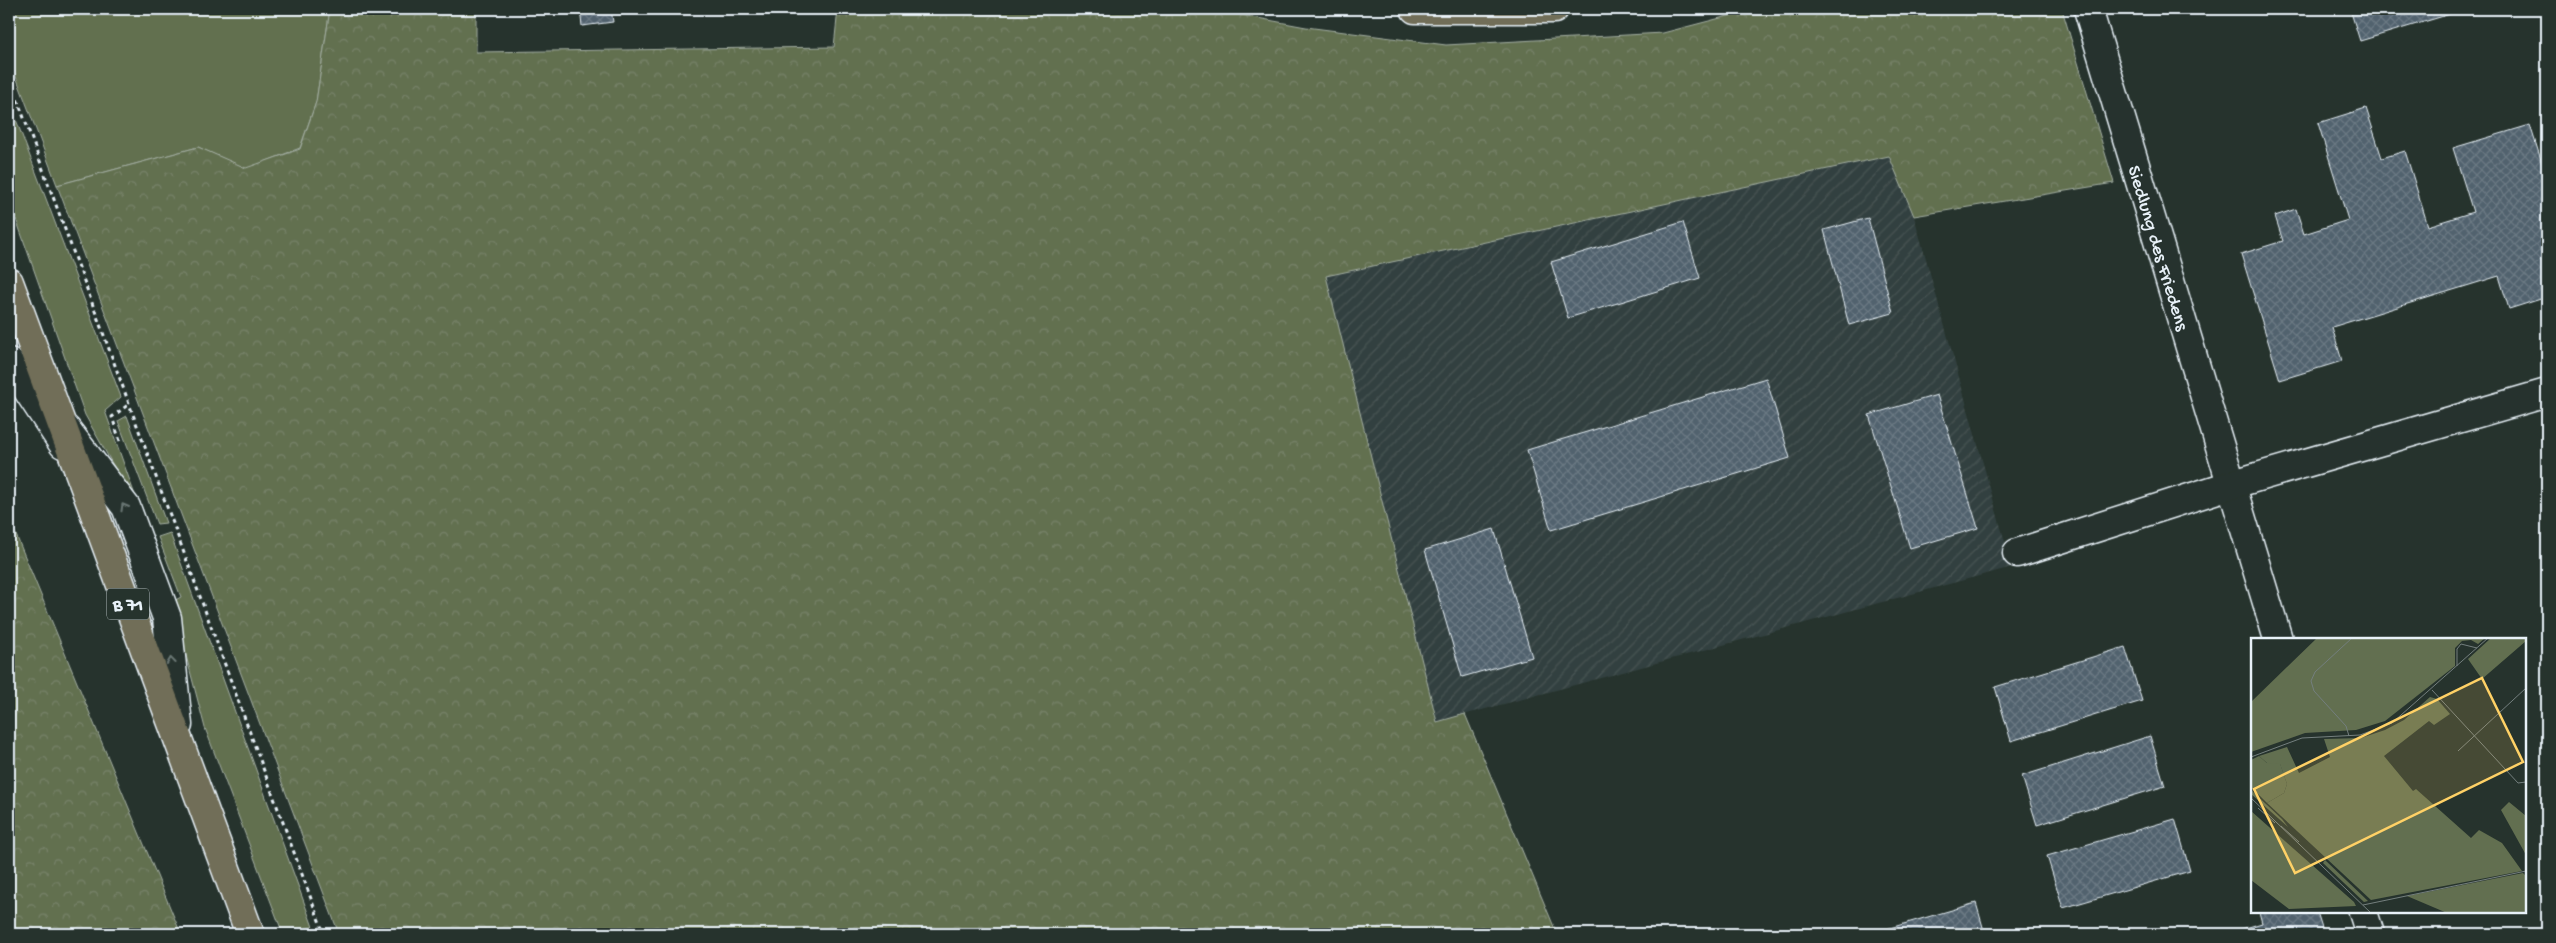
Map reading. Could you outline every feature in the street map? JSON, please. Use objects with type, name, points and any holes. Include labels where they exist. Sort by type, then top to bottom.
[{"type":"main road","points":[[1415,9],[1554,9]]},
{"type":"main road","name":"B 71","points":[[9,282],[250,934]]},
{"type":"street","name":"Siedlung des Friedens","points":[[2088,9],[2278,638]]},
{"type":"street","points":[[9,362],[76,464]]},
{"type":"street","points":[[2018,553],[2230,485],[2547,393]]},
{"type":"street","points":[[60,421],[126,507],[167,618],[180,744]]},
{"type":"street","points":[[2362,913],[2370,934]]},
{"type":"path","points":[[9,77],[324,934]]},
{"type":"shaded area","points":[[1890,156],[1914,216],[2012,567],[1437,722],[1326,276]]},
{"type":"green space","points":[[9,9],[330,9],[316,102],[300,148],[246,169],[198,147],[57,185],[9,58]]},
{"type":"green space","points":[[330,9],[476,9],[476,52],[834,47],[838,9],[1209,9],[1306,27],[1446,45],[1663,33],[1755,9],[2062,9],[2114,183],[1914,216],[1889,156],[1326,276],[1437,722],[1465,714],[1557,934],[339,934],[57,185],[198,147],[246,168],[300,149],[316,102]]},
{"type":"green space","points":[[9,101],[121,397],[105,411],[136,498],[132,499],[85,415],[9,199]]},
{"type":"green space","points":[[127,416],[166,523],[157,524],[118,421]]},
{"type":"green space","points":[[9,518],[181,934],[9,934]]},
{"type":"green space","points":[[170,533],[313,927],[283,934],[205,728],[172,602],[181,597],[158,537]]},
{"type":"building","points":[[580,9],[611,9],[613,22],[582,26]]},
{"type":"building","points":[[2350,9],[2467,9],[2360,41]]},
{"type":"building","points":[[2366,108],[2382,158],[2405,151],[2428,226],[2473,212],[2453,148],[2530,125],[2547,179],[2547,297],[2509,309],[2499,276],[2332,327],[2342,361],[2280,380],[2241,254],[2283,241],[2275,216],[2296,209],[2304,234],[2348,220],[2318,123]]},
{"type":"building","points":[[1868,218],[1893,313],[1849,325],[1824,230]]},
{"type":"building","points":[[1683,222],[1700,278],[1568,318],[1551,262]]},
{"type":"building","points":[[1766,378],[1790,458],[1551,530],[1527,450]]},
{"type":"building","points":[[1937,395],[1978,528],[1910,548],[1869,415]]},
{"type":"building","points":[[1494,529],[1532,657],[1462,677],[1425,550]]},
{"type":"building","points":[[2125,647],[2142,701],[2011,741],[1995,687]]},
{"type":"building","points":[[2150,736],[2165,786],[2037,825],[2022,776]]},
{"type":"building","points":[[2175,819],[2190,871],[2063,908],[2047,856]]},
{"type":"building","points":[[1976,903],[1985,934],[1869,934]]},
{"type":"building","points":[[2259,913],[2317,913],[2324,934],[2244,934],[2242,929],[2262,923]]}]
